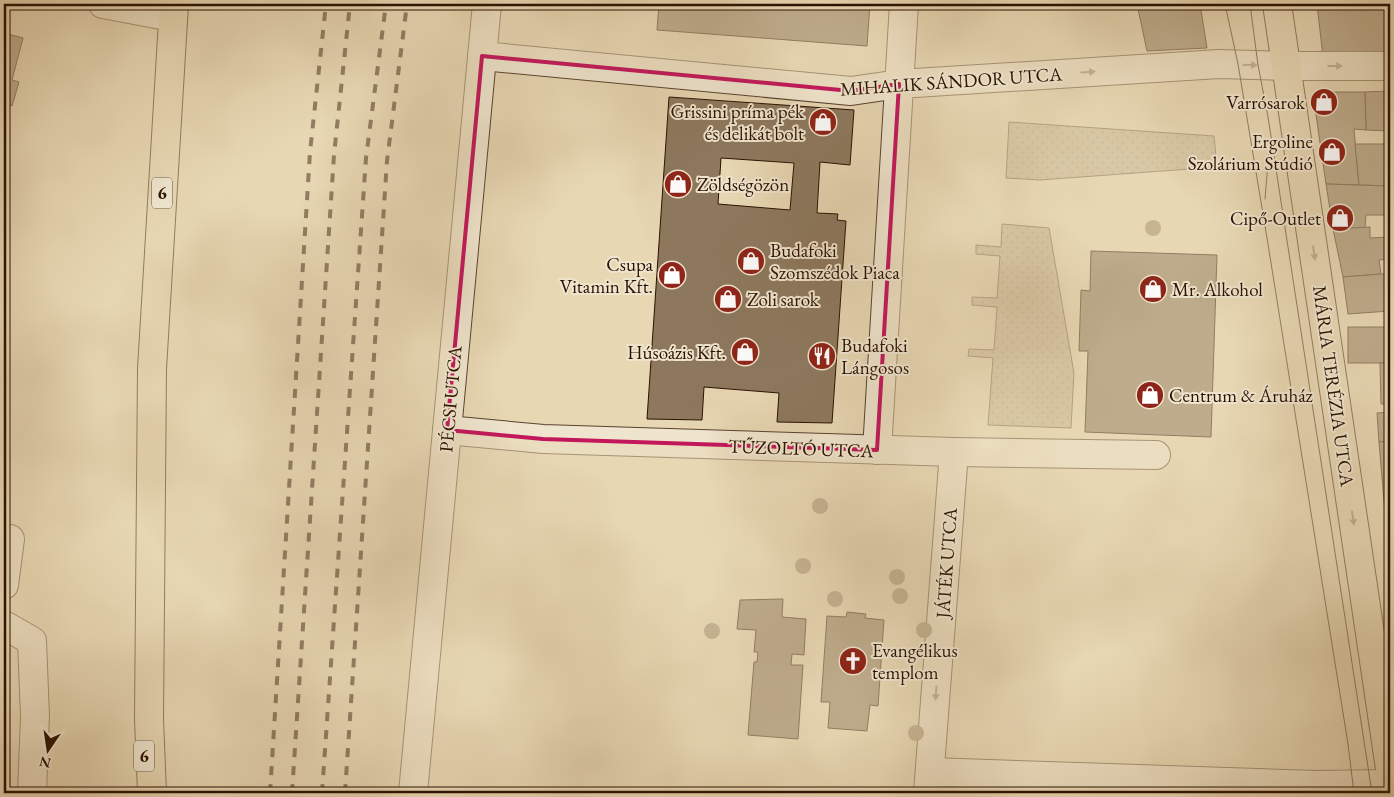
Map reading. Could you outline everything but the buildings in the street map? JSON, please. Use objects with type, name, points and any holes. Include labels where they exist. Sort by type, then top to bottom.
[{"type":"main road","name":"MÁRIA TERÉZIA UTCA","points":[[1277,4],[1390,769]]},
{"type":"main road","name":"6","points":[[152,793],[149,718],[152,369],[173,11]]},
{"type":"main road","name":"6","points":[[139,793],[149,718]]},
{"type":"street","points":[[103,4],[173,11]]},
{"type":"street","name":"PÉCSI UTCA","points":[[413,793],[487,4]]},
{"type":"street","points":[[877,450],[904,4]]},
{"type":"street","name":"MIHALIK SÁNDOR UTCA","points":[[482,56],[851,91],[899,84],[1219,64],[1390,66]]},
{"type":"street","name":"TŰZOLTÓ UTCA","points":[[447,430],[543,439],[877,450],[1156,455]]},
{"type":"street","name":"JÁTÉK UTCA","points":[[929,783],[954,452]]},
{"type":"street","points":[[4,538],[10,539],[4,584]]},
{"type":"street","points":[[4,625],[32,641],[35,716],[32,793]]},
{"type":"street","points":[[929,783],[1390,784]]},
{"type":"highlighted area","points":[[482,56],[851,91],[899,84],[877,450],[543,439],[447,430]]},
{"type":"shaded area","points":[[1009,122],[1214,136],[1217,167],[1040,180],[1006,178]]},
{"type":"shaded area","points":[[1002,224],[1049,228],[1074,373],[1071,428],[988,425],[993,358],[968,356],[969,349],[994,350],[997,307],[972,305],[972,297],[997,298],[1000,256],[976,254],[976,245],[1001,247]]},
{"type":"tram line","points":[[1225,4],[1238,64],[1267,238],[1348,744],[1354,793]]},
{"type":"tram line","points":[[1250,4],[1372,793]]},
{"type":"tram line","points":[[1265,199],[1269,151]]},
{"type":"railway","points":[[270,793],[310,152],[326,4]]},
{"type":"railway","points":[[292,793],[334,155],[350,4]]},
{"type":"railway","points":[[322,793],[366,158],[386,4]]},
{"type":"railway","points":[[345,793],[387,161],[407,4]]},
{"type":"place","name":"Varrósarok","points":[[1324,102]]},
{"type":"place","name":"Grissini príma pék és delikát bolt","points":[[823,122]]},
{"type":"place","name":"Ergoline Szolárium Stúdió","points":[[1332,152]]},
{"type":"place","name":"Zöldségözön","points":[[678,184]]},
{"type":"place","name":"Cipő-Outlet","points":[[1340,218]]},
{"type":"place","name":"Budafoki Szomszédok Piaca","points":[[751,261]]},
{"type":"place","name":"Csupa Vitamin Kft.","points":[[672,275]]},
{"type":"place","name":"Mr. Alkohol","points":[[1153,289]]},
{"type":"place","name":"Zoli sarok","points":[[728,299]]},
{"type":"place","name":"Húsoázis Kft.","points":[[745,352]]},
{"type":"place","name":"Budafoki Lángosos","points":[[822,356]]},
{"type":"place","name":"Centrum & Áruház","points":[[1150,395]]},
{"type":"place","name":"Evangélikus templom","points":[[853,661]]}]
